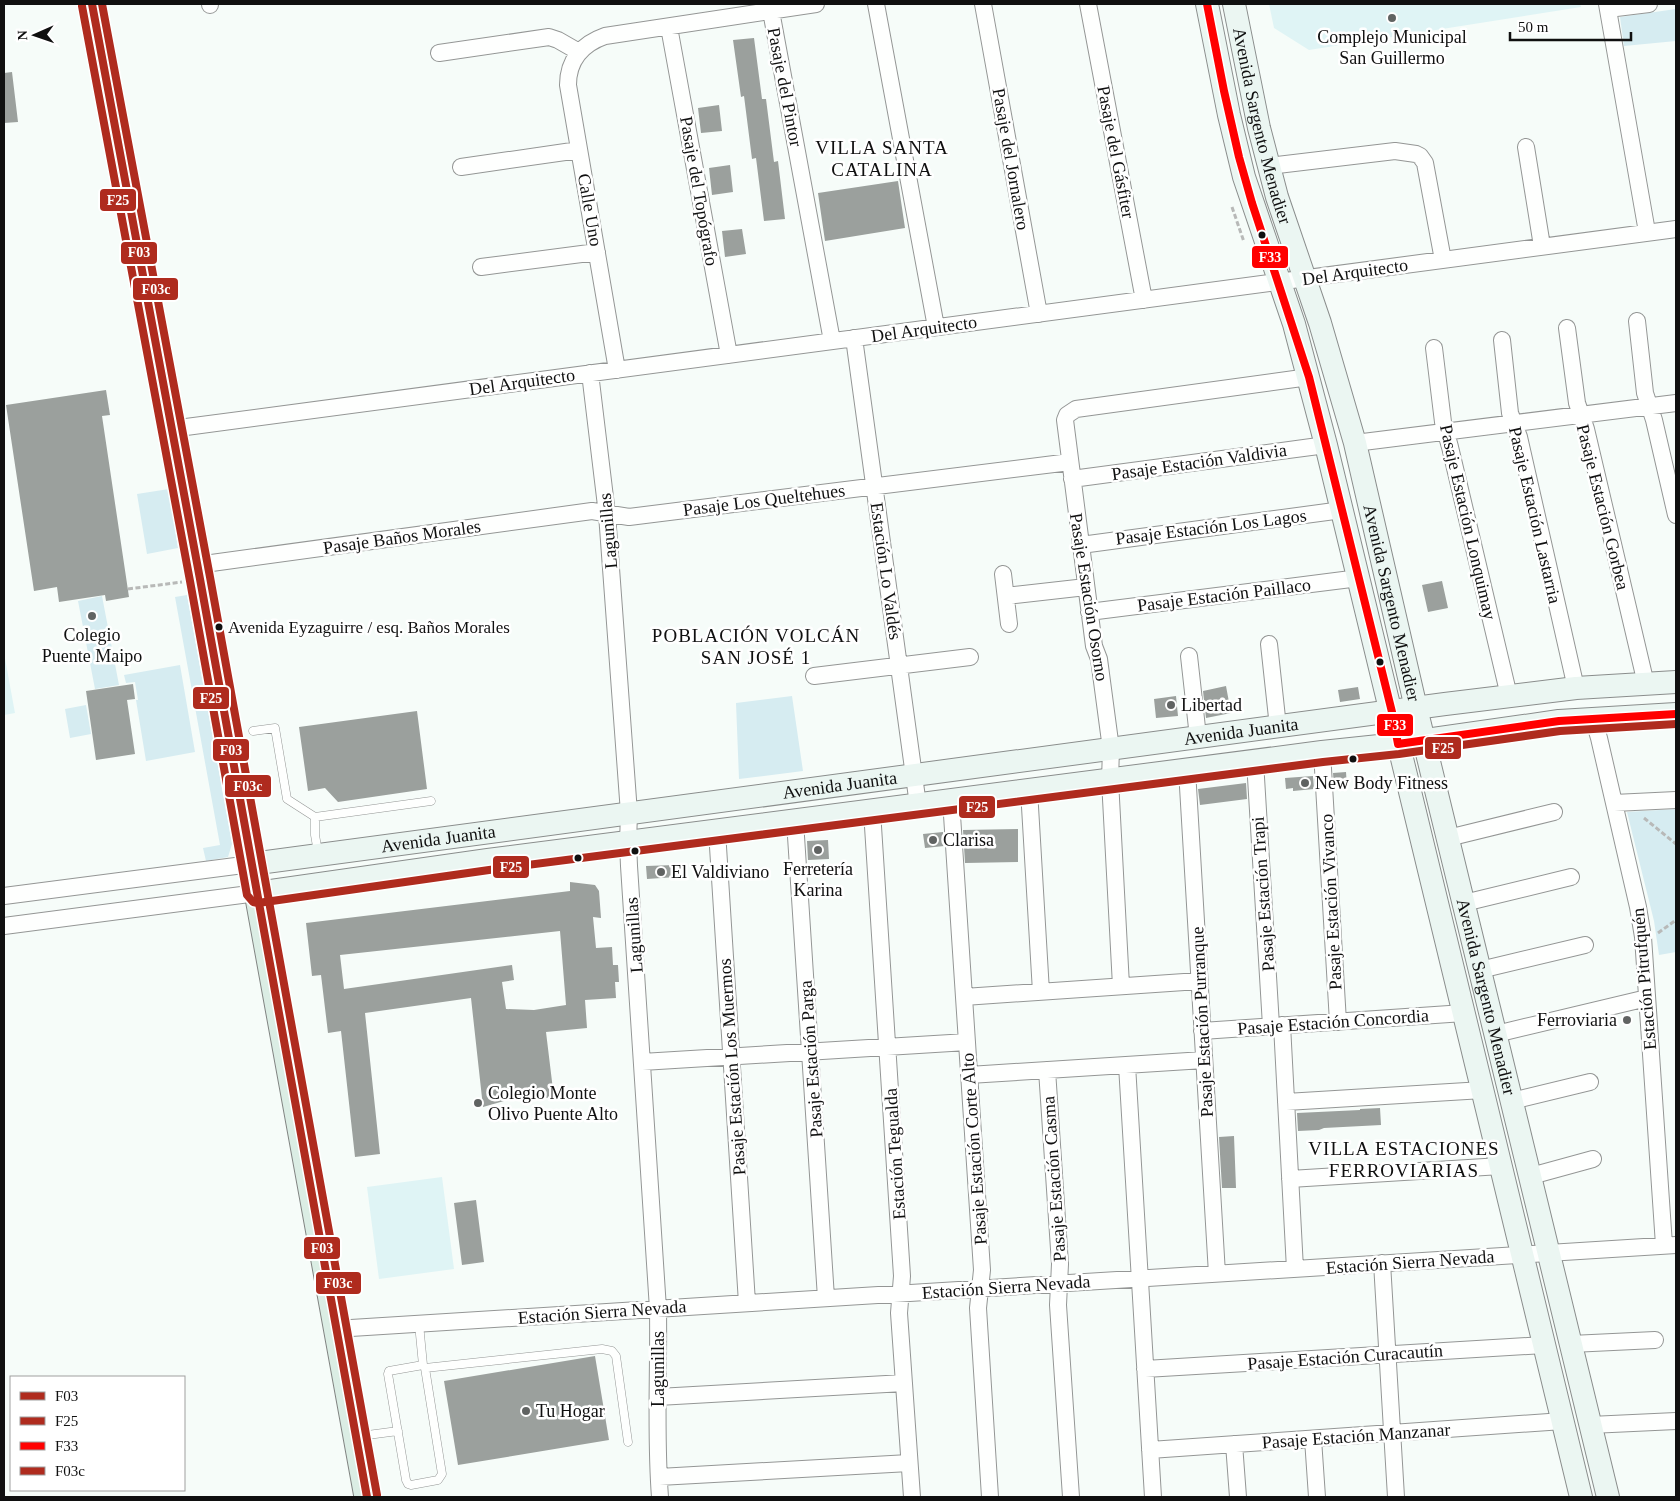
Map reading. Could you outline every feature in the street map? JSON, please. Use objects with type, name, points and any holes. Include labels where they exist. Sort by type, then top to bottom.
[{"type":"main road","points":[[92,4],[198,565],[367,1497]]},
{"type":"street","points":[[439,53],[549,38],[558,40],[579,52],[586,44],[605,36],[816,4]]},
{"type":"street","points":[[876,4],[936,327]]},
{"type":"street","name":"Pasaje del Jornalero","points":[[983,4],[1039,314]]},
{"type":"street","name":"Pasaje del Gásfiter","points":[[1088,4],[1144,300]]},
{"type":"street","name":"Avenida Sargento Menadier","points":[[1207,4],[1236,147],[1252,203],[1294,324],[1326,445],[1581,1497]]},
{"type":"street","name":"Avenida Sargento Menadier","points":[[1234,4],[1259,128],[1269,166],[1285,224],[1320,323],[1355,443],[1416,708],[1608,1497]]},
{"type":"street","points":[[1647,232],[1608,7],[1649,4]]},
{"type":"street","name":"Pasaje del Pintor","points":[[771,11],[832,341]]},
{"type":"street","name":"Pasaje del Topógrafo","points":[[669,26],[729,355]]},
{"type":"street","name":"Calle Uno","points":[[579,52],[570,67],[568,85],[618,370]]},
{"type":"street","points":[[1526,147],[1542,246]]},
{"type":"street","points":[[461,167],[579,150]]},
{"type":"street","points":[[1269,166],[1387,151],[1410,152],[1420,156],[1425,163],[1443,260]]},
{"type":"street","name":"Del Arquitecto","points":[[171,429],[1676,228]]},
{"type":"street","points":[[481,267],[597,252]]},
{"type":"street","points":[[1637,321],[1646,393],[1676,515]]},
{"type":"street","name":"Pasaje Estación Gorbea","points":[[1567,328],[1577,403],[1586,429],[1646,684]]},
{"type":"street","name":"Estación Lo Valdés","points":[[854,338],[918,805]]},
{"type":"street","name":"Pasaje Estación Lastarria","points":[[1502,340],[1510,413],[1519,436],[1576,688]]},
{"type":"street","name":"Pasaje Estación Lonquimay","points":[[1434,348],[1443,422],[1509,696]]},
{"type":"street","name":"Lagunillas","points":[[590,373],[607,514],[629,813],[628,842],[658,1309],[657,1433],[660,1497]]},
{"type":"street","name":"Pasaje Estación Osorno","points":[[1121,986],[1110,780],[1111,749],[1099,659],[1094,646],[1080,544],[1065,425],[1067,415],[1076,409],[1309,378]]},
{"type":"street","points":[[1355,443],[1676,403]]},
{"type":"street","name":"Pasaje Estación Valdivia","points":[[1072,479],[1326,445]]},
{"type":"street","name":"Pasaje Los Queltehues","points":[[607,514],[629,517],[1070,462]]},
{"type":"street","name":"Pasaje Estación Los Lagos","points":[[1080,544],[1342,510]]},
{"type":"street","name":"Pasaje Baños Morales","points":[[198,565],[592,512],[607,514]]},
{"type":"street","points":[[1003,574],[1009,624]]},
{"type":"street","name":"Pasaje Estación Paillaco","points":[[1089,612],[1359,578]]},
{"type":"street","points":[[1006,596],[1086,587]]},
{"type":"street","points":[[1268,644],[1278,727]]},
{"type":"street","points":[[1188,656],[1198,737]]},
{"type":"street","points":[[814,676],[970,657]]},
{"type":"street","name":"Avenida Juanita","points":[[4,896],[1509,696],[1576,688],[1676,682]]},
{"type":"street","name":"Avenida Juanita","points":[[4,926],[628,842],[1322,752],[1398,744],[1559,721],[1676,714]]},
{"type":"street","name":"Estación Pitrufquén","points":[[1592,718],[1620,803],[1643,937],[1670,1245]]},
{"type":"street","name":"Pasaje Estación Vivanco","points":[[1322,752],[1338,1022]]},
{"type":"street","name":"Pasaje Estación Trapi","points":[[1255,761],[1277,1026],[1286,1102],[1296,1269]]},
{"type":"street","name":"Pasaje Estación Purranque","points":[[1187,770],[1216,1274]]},
{"type":"street","points":[[1029,790],[1041,992]]},
{"type":"street","name":"Pasaje Estación Corte Alto","points":[[951,800],[982,1270],[978,1308],[990,1497]]},
{"type":"street","points":[[1620,803],[1676,800]]},
{"type":"street","name":"Estación Tegualda","points":[[872,811],[902,1276],[900,1313],[912,1497]]},
{"type":"street","points":[[1448,838],[1554,812]]},
{"type":"street","name":"Pasaje Estación Parga","points":[[795,821],[826,1298]]},
{"type":"street","name":"Pasaje Estación Los Muermos","points":[[717,831],[747,1303]]},
{"type":"street","points":[[1464,903],[1571,877]]},
{"type":"street","points":[[1480,970],[1585,945]]},
{"type":"street","points":[[964,997],[1199,980]]},
{"type":"street","points":[[1496,1034],[1647,998]]},
{"type":"street","name":"Pasaje Estación Concordia","points":[[1202,1031],[1464,1013]]},
{"type":"street","points":[[642,1062],[967,1042]]},
{"type":"street","points":[[969,1075],[1204,1060]]},
{"type":"street","points":[[1127,1065],[1153,1497]]},
{"type":"street","name":"Pasaje Estación Casma","points":[[1047,1070],[1060,1264],[1058,1305],[1071,1497]]},
{"type":"street","points":[[1512,1101],[1590,1082]]},
{"type":"street","points":[[1286,1102],[1483,1090]]},
{"type":"street","points":[[1530,1176],[1593,1159]]},
{"type":"street","points":[[1290,1179],[1501,1166]]},
{"type":"street","name":"Estación Sierra Nevada","points":[[336,1329],[1670,1245]]},
{"type":"street","points":[[1382,1263],[1396,1497]]},
{"type":"street","points":[[1571,1344],[1655,1340]]},
{"type":"street","name":"Pasaje Estación Curacautín","points":[[1145,1369],[1544,1345]]},
{"type":"street","points":[[658,1397],[904,1383]]},
{"type":"street","name":"Pasaje Estación Manzanar","points":[[1150,1450],[1563,1421]]},
{"type":"street","points":[[1590,1425],[1676,1421]]},
{"type":"street","points":[[1313,1439],[1316,1497]]},
{"type":"street","points":[[1234,1444],[1238,1497]]},
{"type":"street","points":[[659,1477],[909,1462]]},
{"type":"lane","points":[[253,731],[275,728],[287,799],[315,817],[431,802]]},
{"type":"lane","points":[[315,817],[315,835],[319,854]]},
{"type":"lane","points":[[419,1324],[424,1366],[442,1474],[438,1480],[408,1484],[389,1371],[424,1366],[595,1349],[612,1351],[616,1356],[628,1442]]},
{"type":"lane","points":[[356,1437],[398,1431]]},
{"type":"path","points":[[128,589],[173,583]]},
{"type":"path","points":[[1620,803],[1676,844]]},
{"type":"shaded area","name":"Complejo Municipal San Guillermo","points":[[1269,4],[1580,4],[1581,7],[1309,50],[1274,28]]},
{"type":"shaded area","points":[[1676,9],[1676,41],[1624,46],[1620,17]]},
{"type":"shaded area","points":[[169,489],[178,548],[147,554],[137,494]]},
{"type":"shaded area","points":[[187,595],[232,844],[228,857],[206,861],[203,848],[220,845],[175,597]]},
{"type":"shaded area","points":[[102,596],[119,685],[95,689],[78,601]]},
{"type":"shaded area","points":[[4,653],[15,713],[4,715]]},
{"type":"shaded area","points":[[180,665],[195,752],[146,761],[135,682],[126,683],[124,675]]},
{"type":"shaded area","points":[[792,696],[803,771],[739,779],[736,703]]},
{"type":"shaded area","points":[[86,705],[91,734],[70,738],[65,709]]},
{"type":"shaded area","points":[[1676,809],[1676,952],[1659,955],[1654,921],[1627,812]]},
{"type":"shaded area","points":[[442,1177],[454,1269],[379,1279],[367,1187]]},
{"type":"building","points":[[754,38],[762,99],[766,99],[774,162],[778,161],[785,219],[764,221],[756,158],[752,159],[744,96],[741,97],[733,40]]},
{"type":"building","points":[[12,72],[18,122],[4,123],[4,73]]},
{"type":"building","points":[[719,105],[722,131],[701,133],[698,108]]},
{"type":"building","points":[[730,165],[733,192],[712,195],[709,168]]},
{"type":"building","points":[[898,181],[905,228],[825,241],[818,193]]},
{"type":"building","points":[[742,229],[746,254],[725,257],[722,231]]},
{"type":"building","points":[[106,390],[110,415],[102,416],[129,597],[106,601],[105,595],[59,602],[57,587],[34,591],[6,405]]},
{"type":"building","points":[[1442,581],[1448,608],[1428,612],[1422,585]]},
{"type":"building","points":[[133,684],[135,699],[127,700],[135,754],[96,760],[86,691]]},
{"type":"building","points":[[1226,686],[1231,713],[1206,718],[1203,691]]},
{"type":"building","points":[[1358,687],[1360,699],[1340,702],[1338,690]]},
{"type":"building","points":[[1176,696],[1178,716],[1156,718],[1154,699]]},
{"type":"building","points":[[417,711],[427,789],[338,802],[325,788],[308,791],[299,727]]},
{"type":"building","points":[[1346,772],[1347,787],[1334,787],[1333,773]]},
{"type":"building","name":"New Body Fitness","points":[[1313,776],[1314,789],[1293,791],[1293,788],[1286,789],[1285,778]]},
{"type":"building","points":[[1246,783],[1247,799],[1200,805],[1198,789]]},
{"type":"building","points":[[1018,829],[1018,862],[965,863],[963,830]]},
{"type":"building","name":"Clarisa","points":[[943,832],[944,846],[925,848],[923,834]]},
{"type":"building","name":"Ferretería Karina","points":[[828,840],[829,859],[808,860],[807,841]]},
{"type":"building","name":"El Valdiviano","points":[[675,865],[676,877],[647,879],[646,866]]},
{"type":"building","points":[[570,882],[595,885],[599,891],[601,918],[593,917],[596,948],[612,947],[613,965],[618,965],[619,982],[615,982],[616,998],[585,1000],[587,1028],[546,1032],[554,1098],[528,1098],[504,1101],[483,1107],[471,998],[365,1013],[380,1154],[355,1157],[341,1031],[328,1033],[321,975],[312,976],[306,923],[570,891]],"holes":[[[560,931],[566,1005],[534,1010],[506,1009],[502,982],[514,980],[512,965],[344,989],[340,955]]]},
{"type":"building","points":[[1380,1108],[1381,1125],[1298,1131],[1297,1113]]},
{"type":"building","points":[[1234,1136],[1236,1188],[1222,1188],[1219,1137]]},
{"type":"building","points":[[476,1200],[484,1262],[462,1265],[454,1203]]},
{"type":"building","name":"Tu Hogar","points":[[595,1356],[609,1440],[458,1465],[444,1381]]},
{"type":"transit line","name":"F03","points":[[92,4],[200,579],[367,1497]]},
{"type":"transit line","name":"F03c","points":[[102,4],[210,577],[377,1495]]},
{"type":"transit line","name":"F33","points":[[1207,4],[1239,157],[1252,203],[1309,377],[1392,712],[1398,744],[1559,721],[1676,714]]},
{"type":"transit line","name":"F25","points":[[82,6],[247,895],[253,902],[258,903],[489,870],[1323,762],[1399,754],[1560,731],[1676,724]]},
{"type":"place","name":"Complejo Municipal San Guillermo","points":[[1392,18]]},
{"type":"place","name":"Colegio Puente Maipo","points":[[92,616]]},
{"type":"place","name":"Avenida Eyzaguirre / esq. Baños Morales","points":[[219,627]]},
{"type":"place","name":"Libertad","points":[[1171,705]]},
{"type":"place","name":"New Body Fitness","points":[[1305,783]]},
{"type":"place","name":"Clarisa","points":[[933,840]]},
{"type":"place","name":"Ferretería Karina","points":[[818,850]]},
{"type":"place","name":"El Valdiviano","points":[[661,872]]},
{"type":"place","name":"Ferroviaria","points":[[1627,1020]]},
{"type":"place","name":"Colegio Monte Olivo Puente Alto","points":[[478,1103]]},
{"type":"place","name":"Tu Hogar","points":[[526,1411]]},
{"type":"district","name":"VILLA SANTA CATALINA","points":[[882,158]]},
{"type":"district","name":"POBLACIÓN VOLCÁN SAN JOSÉ 1","points":[[756,646]]},
{"type":"district","name":"VILLA ESTACIONES FERROVIARIAS","points":[[1404,1159]]}]
